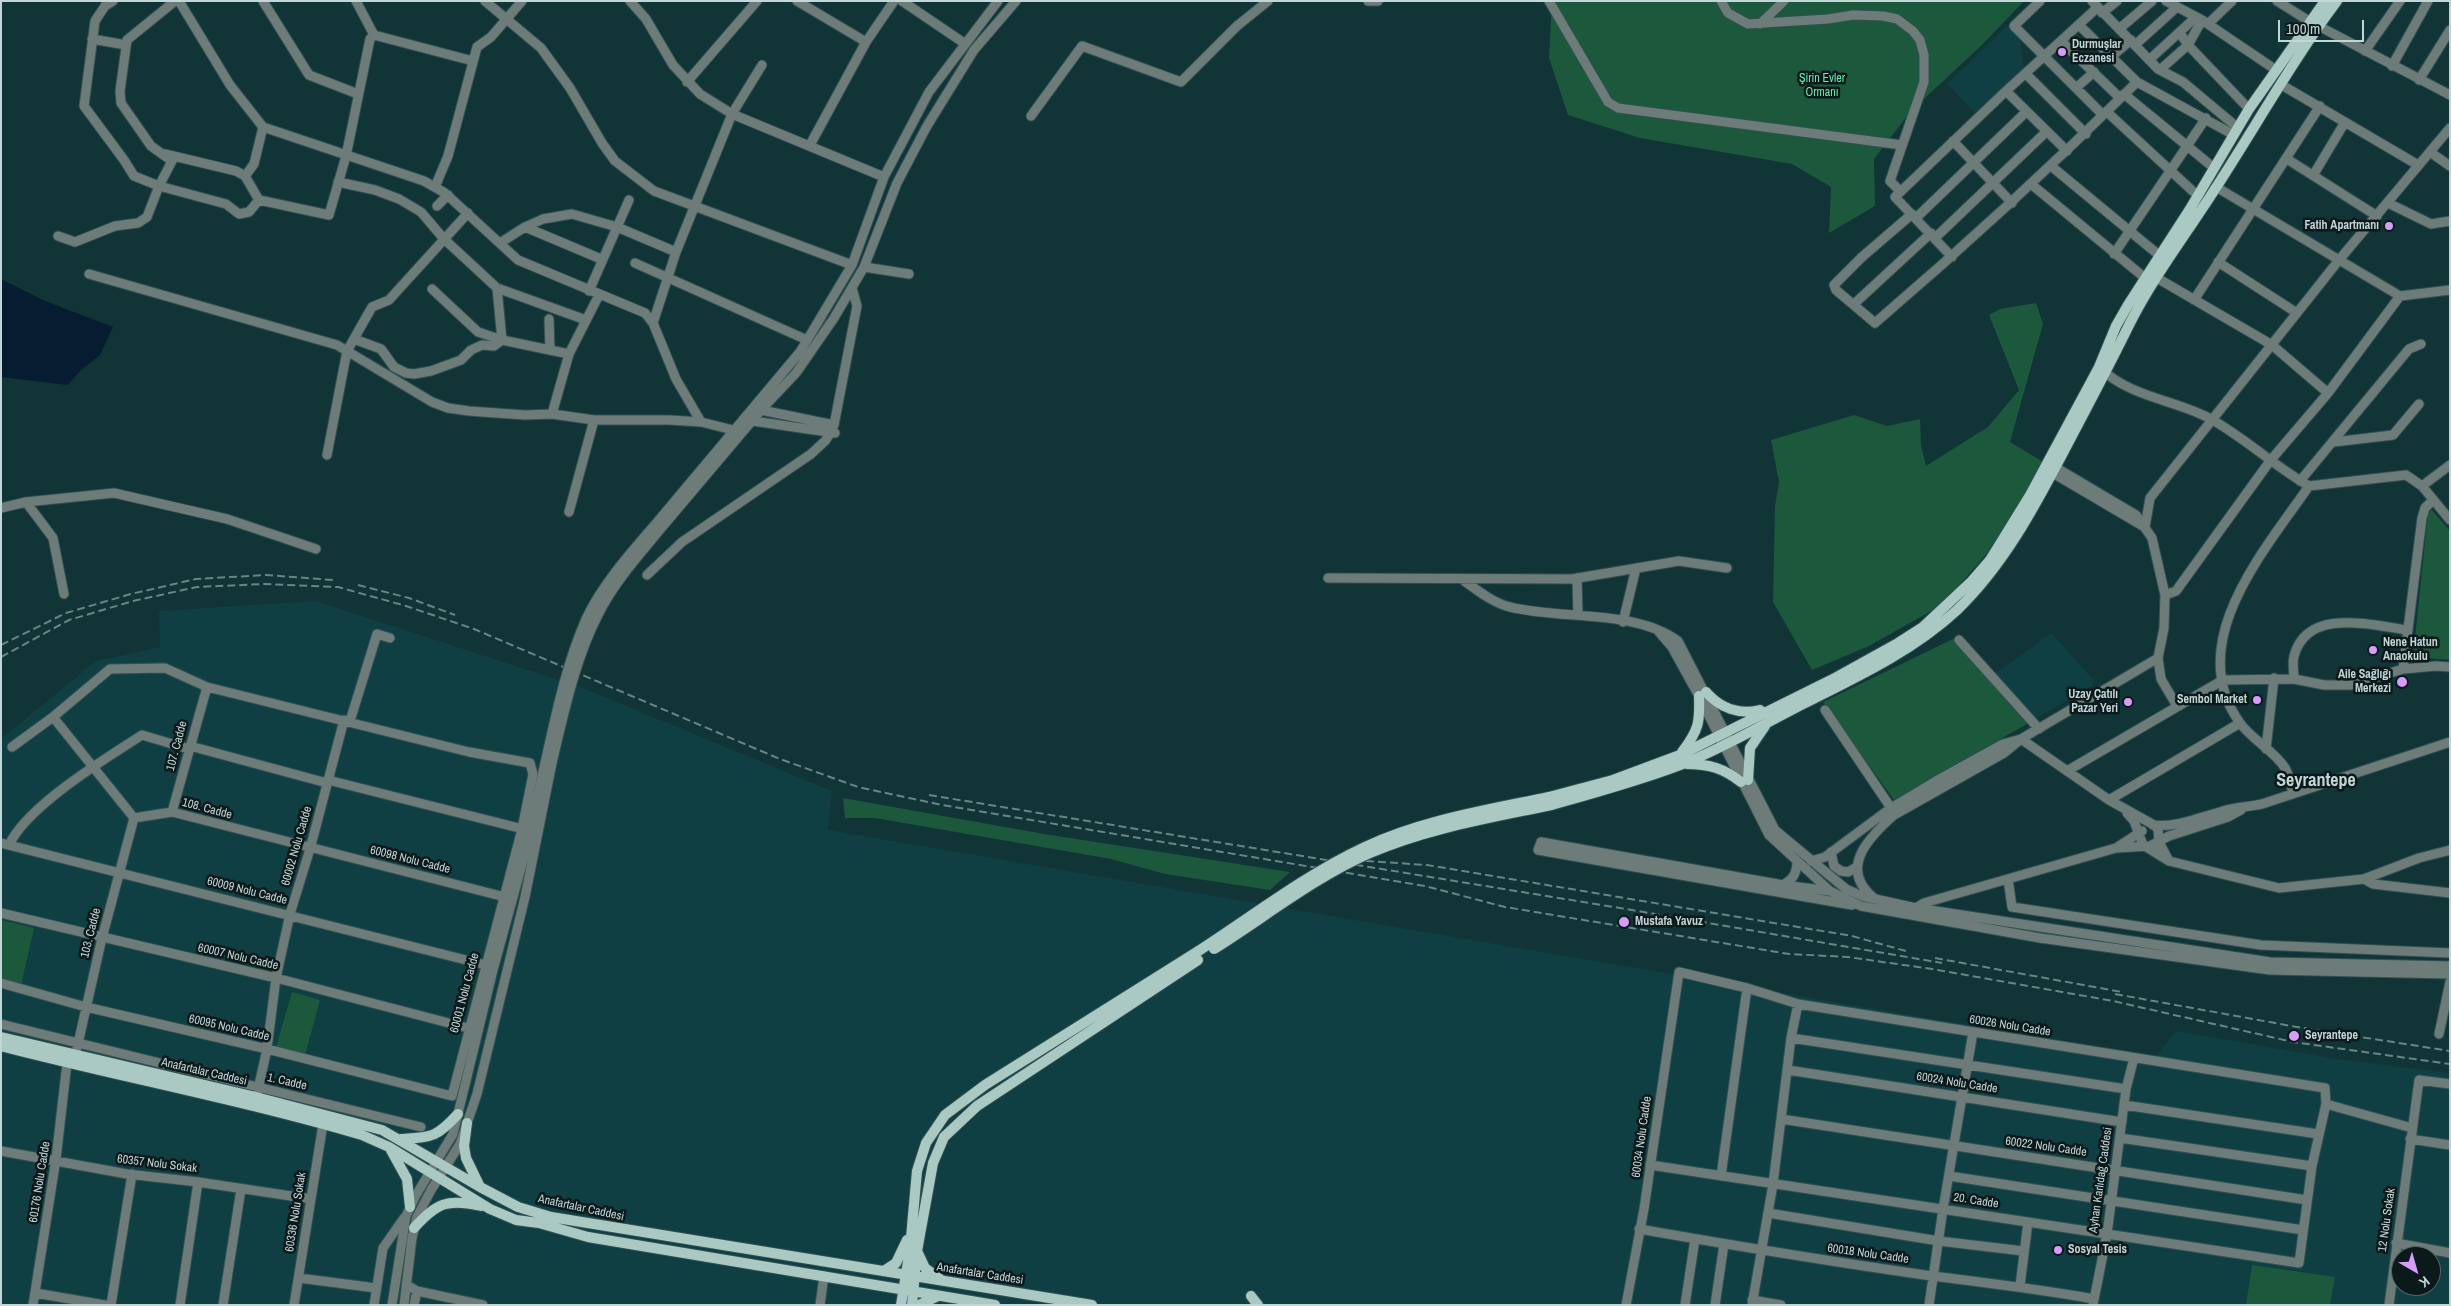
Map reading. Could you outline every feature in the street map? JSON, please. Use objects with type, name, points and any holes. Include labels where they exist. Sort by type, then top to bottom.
[{"type":"main road","points":[[912,1305],[909,1290],[911,1229],[917,1171],[926,1143],[945,1115],[985,1085],[1202,952],[1319,882],[1370,854],[1405,839],[1450,826],[1550,801],[1617,787],[1681,760],[1776,707],[1898,644],[1950,604],[1990,560],[2030,495],[2050,467],[2131,322],[2280,84],[2325,1]]},
{"type":"main road","points":[[2103,370],[2116,326],[2198,196],[2249,109],[2276,70],[2314,24],[2338,1]]},
{"type":"main road","points":[[1723,738],[1770,721],[1903,651],[1929,634],[1956,611],[1997,565],[2038,500],[2050,467]]},
{"type":"main road","points":[[1681,760],[1697,732],[1702,694],[1733,710],[1750,713],[1776,707]]},
{"type":"main road","points":[[1681,760],[1719,768],[1745,781],[1750,748],[1758,734],[1770,721]]},
{"type":"main road","points":[[910,1276],[917,1251],[933,1163],[944,1137],[954,1125],[977,1106],[1202,952]]},
{"type":"main road","name":"Anafartalar Caddesi","points":[[1,1037],[113,1071],[362,1135],[389,1147],[490,1209],[516,1220],[539,1223],[588,1237],[995,1305]]},
{"type":"main road","name":"Anafartalar Caddesi","points":[[1,1046],[257,1092],[382,1130],[480,1187],[518,1206],[552,1217],[1092,1305]]},
{"type":"main road","points":[[400,1139],[430,1138],[447,1126],[458,1114]]},
{"type":"main road","points":[[467,1123],[464,1146],[466,1158],[480,1187]]},
{"type":"main road","points":[[389,1147],[407,1179],[408,1211]]},
{"type":"main road","points":[[414,1228],[433,1209],[442,1204],[460,1202],[490,1209]]},
{"type":"main road","points":[[884,1271],[896,1263],[902,1254],[911,1229]]},
{"type":"main road","points":[[917,1251],[925,1268],[945,1282]]},
{"type":"main road","points":[[901,1305],[909,1290]]},
{"type":"main road","points":[[918,1305],[940,1295]]},
{"type":"main road","points":[[1248,1305],[1251,1296],[1258,1305]]},
{"type":"street","points":[[113,1],[105,6],[94,21],[84,106],[134,176],[159,186],[226,204],[239,214],[250,212],[259,200]]},
{"type":"street","points":[[58,236],[75,242],[115,226],[138,223],[147,216],[172,161],[151,146],[121,103],[120,91],[127,40],[144,24],[175,1]]},
{"type":"street","points":[[179,1],[230,85],[263,127],[346,156],[424,180],[448,195],[518,260],[645,313],[653,323],[676,379],[700,422]]},
{"type":"street","points":[[263,1],[309,75],[358,94]]},
{"type":"street","points":[[356,1],[374,35],[473,61]]},
{"type":"street","points":[[485,1],[541,48],[570,88],[602,143],[615,161],[654,191],[852,265]]},
{"type":"street","points":[[434,187],[448,156],[477,48],[491,37],[522,1]]},
{"type":"street","points":[[630,1],[646,19],[673,65],[700,94],[732,114],[884,177]]},
{"type":"street","points":[[687,82],[757,1]]},
{"type":"street","points":[[797,1],[866,42]]},
{"type":"street","points":[[810,145],[866,42],[894,1]]},
{"type":"street","points":[[902,1],[964,43]]},
{"type":"street","points":[[374,1305],[383,1248],[408,1211],[453,1134],[526,830],[549,763],[585,645],[599,612],[661,523],[733,430],[800,352],[852,265],[884,177],[929,92],[964,43],[998,1]]},
{"type":"street","points":[[661,523],[796,372],[834,318],[864,268],[897,183],[927,126],[974,50],[1016,1]]},
{"type":"street","points":[[1031,116],[1082,46],[1181,82],[1237,26],[1268,1]]},
{"type":"street","points":[[1368,1],[1378,1]]},
{"type":"street","points":[[1549,1],[1608,102],[1618,108],[1902,145]]},
{"type":"street","points":[[1721,1],[1728,13],[1748,24],[1828,20],[1852,15],[1883,16],[1897,19],[1908,26],[1920,40],[1922,47],[1924,55],[1924,82],[1890,181],[1900,191]]},
{"type":"street","points":[[1760,24],[1784,1]]},
{"type":"street","points":[[2040,1],[2014,26],[2076,88],[2171,170],[2198,196]]},
{"type":"street","points":[[1952,257],[1895,197],[2006,91],[2080,26],[2098,7],[2117,1]]},
{"type":"street","points":[[2119,29],[2152,1]]},
{"type":"street","points":[[2166,1],[2202,21],[2276,70]]},
{"type":"street","points":[[2149,60],[2180,33],[2232,1]]},
{"type":"street","points":[[2277,1],[2314,24],[2450,95]]},
{"type":"street","points":[[2365,51],[2400,1]]},
{"type":"street","points":[[2392,66],[2428,1]]},
{"type":"street","points":[[2098,7],[2158,69],[2183,82],[2236,132]]},
{"type":"street","points":[[2112,56],[2133,43],[2177,7]]},
{"type":"street","points":[[2161,69],[2188,45],[2202,21]]},
{"type":"street","points":[[2080,26],[2137,82],[2236,132]]},
{"type":"street","points":[[2419,80],[2450,30]]},
{"type":"street","points":[[2180,33],[2188,45],[2249,109]]},
{"type":"street","points":[[160,153],[236,171],[245,176],[259,200],[329,215],[346,156],[370,39],[374,35]]},
{"type":"street","points":[[92,39],[126,45]]},
{"type":"street","points":[[2062,42],[2122,96],[2214,168]]},
{"type":"street","points":[[653,323],[676,252],[732,114],[762,65]]},
{"type":"street","points":[[2076,88],[2094,72]]},
{"type":"street","points":[[2026,74],[2086,134]]},
{"type":"street","points":[[2026,112],[1914,216],[1862,257],[1834,284],[1836,290],[1875,323],[2012,203],[2086,134],[2137,82]]},
{"type":"street","points":[[2280,84],[2418,165]]},
{"type":"street","points":[[2006,91],[2067,151]]},
{"type":"street","points":[[2194,300],[2288,159],[2320,106]]},
{"type":"street","points":[[2114,254],[2206,118]]},
{"type":"street","points":[[2314,174],[2345,122]]},
{"type":"street","points":[[245,176],[254,164],[263,127]]},
{"type":"street","points":[[2146,527],[2150,498],[2339,260],[2450,128]]},
{"type":"street","points":[[1854,304],[1933,236],[2046,132]]},
{"type":"street","points":[[1953,141],[2012,203]]},
{"type":"street","points":[[2430,152],[2450,166]]},
{"type":"street","points":[[2288,159],[2377,216]]},
{"type":"street","points":[[2051,166],[2160,256]]},
{"type":"street","points":[[338,182],[375,190],[399,199],[421,212],[444,239],[497,288],[586,320]]},
{"type":"street","points":[[2031,184],[2145,278]]},
{"type":"street","points":[[2216,188],[2400,296],[2450,290]]},
{"type":"street","points":[[437,206],[448,195]]},
{"type":"street","points":[[589,291],[629,200]]},
{"type":"street","points":[[2388,203],[2431,224],[2450,221]]},
{"type":"street","points":[[327,455],[347,351],[372,307],[389,300],[468,213]]},
{"type":"street","points":[[500,243],[525,227],[552,217],[572,214],[616,227],[676,252]]},
{"type":"street","points":[[525,227],[602,259]]},
{"type":"street","points":[[2218,262],[2297,313]]},
{"type":"street","points":[[635,263],[668,276],[807,340]]},
{"type":"street","points":[[864,268],[909,274]]},
{"type":"street","points":[[88,274],[337,345],[432,402],[448,408],[525,416],[552,414],[594,420],[700,422],[733,430]]},
{"type":"street","points":[[2157,278],[2272,345],[2328,393]]},
{"type":"street","points":[[497,288],[502,340]]},
{"type":"street","points":[[761,410],[834,425],[857,306],[852,288]]},
{"type":"street","points":[[432,289],[478,332],[502,340],[570,354]]},
{"type":"street","points":[[552,414],[570,354],[599,295]]},
{"type":"street","points":[[2165,596],[2176,591],[2270,461],[2328,393],[2400,296]]},
{"type":"street","points":[[549,319],[550,350]]},
{"type":"street","points":[[354,339],[381,349],[394,366],[406,373],[414,374],[431,371],[461,360],[476,348],[494,346],[502,340]]},
{"type":"street","points":[[2300,481],[2409,349],[2421,344]]},
{"type":"street","points":[[2103,370],[2129,388],[2194,410],[2212,420],[2309,486],[2406,475],[2422,486],[2450,520]]},
{"type":"street","points":[[2334,442],[2393,435],[2419,404]]},
{"type":"street","points":[[569,512],[594,420]]},
{"type":"street","points":[[647,575],[682,542],[811,454],[833,432],[752,421]]},
{"type":"street","points":[[2422,486],[2450,465]]},
{"type":"street","points":[[2050,467],[2146,527],[2152,538],[2165,596],[2164,628],[2158,658],[2161,679],[2177,706]]},
{"type":"street","points":[[2293,794],[2285,767],[2240,723],[2226,698],[2219,670],[2222,644],[2230,613],[2241,585],[2309,486]]},
{"type":"street","points":[[1,508],[26,502],[114,493],[227,519],[316,549]]},
{"type":"street","points":[[2402,669],[2422,518],[2425,508],[2433,500]]},
{"type":"street","points":[[26,502],[53,538],[64,594]]},
{"type":"street","points":[[1328,578],[1463,580],[1577,578],[1679,561],[1727,568]]},
{"type":"street","points":[[1623,622],[1636,568]]},
{"type":"street","points":[[1577,578],[1578,615]]},
{"type":"street","points":[[1463,580],[1481,593],[1508,607],[1578,615],[1656,628],[1672,647],[1702,694],[1745,781],[1769,836],[1830,891],[1861,906]]},
{"type":"street","points":[[2294,679],[2294,657],[2298,645],[2314,628],[2347,622],[2407,630]]},
{"type":"street","name":"60002 Nolu Cadde","points":[[257,1092],[266,1049],[276,978],[290,914],[328,782],[377,634],[390,638]]},
{"type":"street","points":[[1959,640],[2039,729]]},
{"type":"street","points":[[1811,861],[1825,857],[1891,808],[2003,744],[2020,739],[2039,729],[2158,658]]},
{"type":"street","points":[[2067,771],[2222,680],[2274,678],[2294,679],[2324,685],[2351,685],[2402,669],[2436,666],[2450,667]]},
{"type":"street","points":[[12,747],[53,717],[110,669],[165,668],[207,687],[347,720],[469,752],[530,763],[533,774],[526,830]]},
{"type":"street","points":[[2266,749],[2274,678]]},
{"type":"street","name":"107. Cadde","points":[[172,812],[207,687]]},
{"type":"street","points":[[1825,710],[1891,808]]},
{"type":"street","points":[[53,717],[134,818]]},
{"type":"street","points":[[2109,800],[2240,723]]},
{"type":"street","points":[[5,844],[28,818],[93,767],[142,735],[526,830]]},
{"type":"street","points":[[2020,739],[2109,800],[2154,825],[2158,829],[2159,842],[2169,862]]},
{"type":"street","points":[[1877,900],[1865,891],[1858,881],[1857,867],[1862,852],[1878,828],[1894,815],[2004,753],[2020,739]]},
{"type":"street","points":[[1916,908],[1924,904],[2116,848],[2150,846],[2169,836],[2228,817],[2241,810],[2450,742]]},
{"type":"street","points":[[404,1305],[417,1217],[431,1190],[440,1179],[460,1144],[477,1094],[513,950],[549,763]]},
{"type":"street","points":[[1745,781],[1775,830],[1846,889],[1862,896]]},
{"type":"street","points":[[2124,808],[2140,832],[2139,839],[2143,845],[2169,862],[2279,888],[2364,879],[2419,858],[2450,850]]},
{"type":"street","points":[[2116,848],[2146,827],[2154,825],[2167,827],[2226,810],[2241,810]]},
{"type":"street","name":"108. Cadde","points":[[134,818],[172,812],[310,849]]},
{"type":"street","name":"103. Cadde","points":[[70,1059],[79,1044],[102,938],[134,818]]},
{"type":"street","name":"60001 Nolu Cadde","points":[[452,1096],[468,1028],[504,897],[526,830]]},
{"type":"street","points":[[2450,966],[2270,962],[1916,908],[1862,896],[1783,885],[1541,842],[1538,850],[2040,938],[2270,970],[2450,974]]},
{"type":"street","name":"60009 Nolu Cadde","points":[[5,844],[290,914],[486,965]]},
{"type":"street","name":"60098 Nolu Cadde","points":[[310,849],[504,897]]},
{"type":"street","points":[[1832,852],[1831,861],[1841,871],[1848,872],[1857,867]]},
{"type":"street","points":[[1783,885],[1792,879],[1796,873],[1797,863]]},
{"type":"street","points":[[2364,879],[2372,884],[2450,893]]},
{"type":"street","points":[[2008,880],[2012,907],[2261,945],[2450,953]]},
{"type":"street","name":"60007 Nolu Cadde","points":[[1,913],[276,978],[468,1028]]},
{"type":"street","name":"60026 Nolu Cadde","points":[[1679,972],[1747,988],[1798,1004],[2325,1088],[2326,1104]]},
{"type":"street","name":"60034 Nolu Cadde","points":[[1626,1305],[1650,1165],[1679,972]]},
{"type":"street","points":[[2439,1034],[2450,982]]},
{"type":"street","name":"60095 Nolu Cadde","points":[[1,983],[86,1008],[266,1049],[452,1096]]},
{"type":"street","points":[[1721,1176],[1747,988]]},
{"type":"street","points":[[1781,1305],[1752,1303],[1773,1184],[1791,1038],[1798,1004]]},
{"type":"street","name":"1. Cadde","points":[[1,1024],[257,1092],[421,1127]]},
{"type":"street","points":[[1929,1305],[1973,1032]]},
{"type":"street","points":[[1791,1038],[2126,1089]]},
{"type":"street","name":"Ayhan Karlıdağ Caddesi","points":[[2093,1302],[2106,1234],[2126,1089],[2134,1058]]},
{"type":"street","name":"60176 Nolu Cadde","points":[[33,1305],[70,1059]]},
{"type":"street","name":"60024 Nolu Cadde","points":[[1788,1070],[2122,1122]]},
{"type":"street","name":"12 Nolu Sokak","points":[[2388,1305],[2419,1080],[2450,1084]]},
{"type":"street","points":[[1949,1176],[2303,1230],[2312,1166],[2326,1104],[2412,1128]]},
{"type":"street","points":[[2124,1105],[2318,1134]]},
{"type":"street","name":"60022 Nolu Cadde","points":[[1781,1119],[2307,1200]]},
{"type":"street","name":"60336 Nolu Sokak","points":[[294,1305],[323,1124]]},
{"type":"street","points":[[2120,1138],[2312,1166]]},
{"type":"street","points":[[2410,1139],[2450,1145]]},
{"type":"street","name":"60357 Nolu Sokak","points":[[1,1151],[132,1174],[198,1182],[311,1200]]},
{"type":"street","name":"20. Cadde","points":[[1650,1165],[2299,1263],[2303,1230]]},
{"type":"street","points":[[111,1305],[132,1174]]},
{"type":"street","points":[[180,1305],[198,1182]]},
{"type":"street","points":[[223,1305],[241,1189]]},
{"type":"street","points":[[392,1305],[408,1211]]},
{"type":"street","points":[[1768,1213],[1939,1241],[2023,1252]]},
{"type":"street","points":[[2020,1286],[2028,1222]]},
{"type":"street","name":"60018 Nolu Cadde","points":[[1639,1230],[1762,1251],[1934,1276],[2020,1286],[2093,1302]]},
{"type":"street","points":[[1685,1305],[1695,1239]]},
{"type":"street","points":[[2396,1243],[2450,1253]]},
{"type":"street","points":[[1715,1305],[1724,1244]]},
{"type":"street","points":[[820,1305],[824,1276]]},
{"type":"street","points":[[298,1278],[376,1288]]},
{"type":"street","points":[[407,1285],[417,1291],[483,1305]]},
{"type":"street","points":[[414,1305],[417,1291]]},
{"type":"street","points":[[35,1293],[105,1305]]},
{"type":"shaded area","points":[[2007,26],[2020,39],[2024,69],[1975,113],[1947,84]]},
{"type":"shaded area","points":[[1,279],[45,301],[113,327],[100,355],[81,370],[68,385],[1,377]]},
{"type":"shaded area","points":[[316,601],[580,687],[832,791],[828,830],[2156,1057],[2176,1031],[2337,1059],[2450,1073],[2450,1305],[1,1305],[1,739],[96,661],[160,647],[159,611]]},
{"type":"shaded area","points":[[2052,633],[2094,681],[2092,686],[2035,719],[1993,675]]},
{"type":"green space","name":"Şirin Evler Ormanı","points":[[1552,1],[2024,1],[1982,45],[1911,111],[1874,159],[1875,206],[1829,233],[1831,187],[1792,164],[1640,138],[1568,115],[1549,58]]},
{"type":"green space","points":[[2036,303],[2043,324],[2010,442],[2045,463],[1988,552],[1942,605],[1869,646],[1812,670],[1773,602],[1775,506],[1779,482],[1771,440],[1854,415],[1887,426],[1920,419],[1921,445],[1926,466],[1988,427],[2019,390],[1989,315],[2000,309]]},
{"type":"green space","points":[[2432,510],[2450,531],[2450,660],[2413,657],[2428,513]]},
{"type":"green space","points":[[1953,639],[2027,724],[1894,800],[1823,702]]},
{"type":"green space","points":[[843,798],[1044,834],[1290,872],[1270,890],[1165,874],[1111,859],[875,818],[845,818]]},
{"type":"green space","points":[[1,920],[34,928],[21,985],[1,980]]},
{"type":"green space","points":[[292,992],[320,1000],[305,1055],[276,1047]]},
{"type":"green space","points":[[2252,1265],[2335,1277],[2330,1305],[2246,1305]]},
{"type":"railway","points":[[1,645],[66,613],[131,594],[196,579],[266,575],[333,580]]},
{"type":"railway","points":[[1,657],[69,620],[133,601],[197,587],[265,584],[338,587],[406,606],[474,629],[780,759],[858,787],[942,805],[1425,886],[1505,907],[1789,954],[1848,957],[1932,969],[2113,1001],[2293,1042],[2450,1064]]},
{"type":"railway","points":[[358,585],[409,598],[455,615]]},
{"type":"railway","points":[[929,795],[1626,909],[1942,963]]},
{"type":"railway","points":[[1366,861],[1427,865],[1852,936],[1906,951]]},
{"type":"railway","points":[[1935,958],[2122,992]]},
{"type":"railway","points":[[2115,994],[2297,1027],[2450,1051]]},
{"type":"place","name":"Durmuşlar Eczanesi","points":[[2062,52]]},
{"type":"place","name":"Fatih Apartmanı","points":[[2389,226]]},
{"type":"place","name":"Nene Hatun Anaokulu","points":[[2373,650]]},
{"type":"place","name":"Aile Sağlığı Merkezi","points":[[2402,682]]},
{"type":"place","name":"Sembol Market","points":[[2257,700]]},
{"type":"place","name":"Uzay Çatılı Pazar Yeri","points":[[2128,702]]},
{"type":"place","name":"Mustafa Yavuz","points":[[1624,922]]},
{"type":"place","name":"Seyrantepe","points":[[2294,1036]]},
{"type":"place","name":"Sosyal Tesis","points":[[2058,1250]]},
{"type":"district","name":"Seyrantepe","points":[[2316,781]]}]
